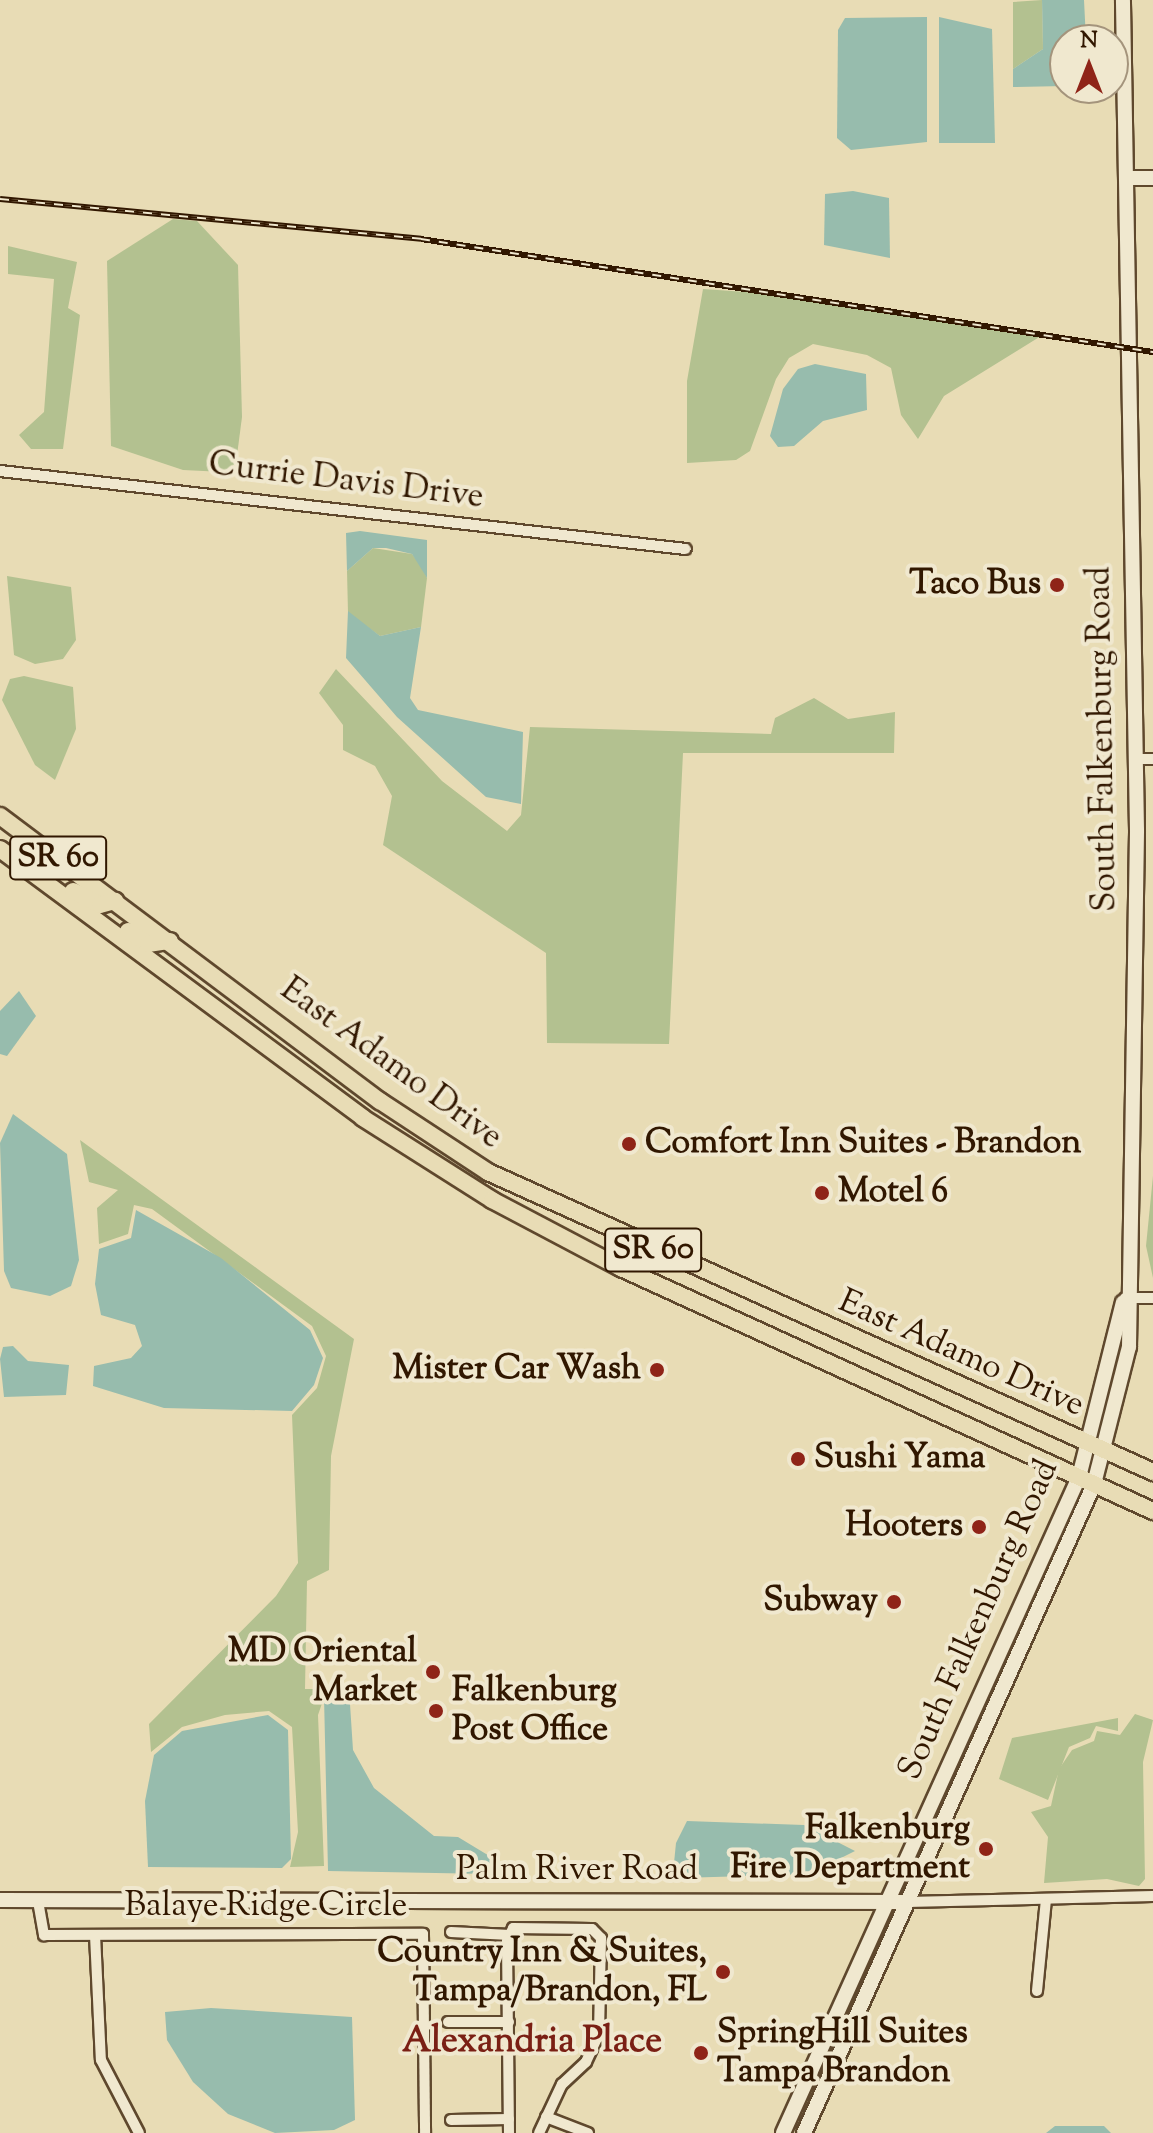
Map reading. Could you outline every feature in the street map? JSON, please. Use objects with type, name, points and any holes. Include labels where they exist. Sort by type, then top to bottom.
[{"type":"main road","name":"SR 60","points":[[0,816],[115,901]]},
{"type":"main road","name":"SR 60","points":[[0,849],[401,1144]]},
{"type":"main road","points":[[41,879],[90,902],[115,901]]},
{"type":"main road","name":"East Adamo Drive","points":[[115,901],[414,1125],[542,1200],[1088,1443]]},
{"type":"main road","points":[[107,928],[120,927],[148,944],[170,941]]},
{"type":"main road","points":[[265,1046],[284,1049],[394,1126],[414,1125]]},
{"type":"main road","points":[[401,1144],[420,1147],[516,1202],[542,1200]]},
{"type":"main road","name":"East Adamo Drive","points":[[401,1144],[621,1268],[1087,1481]]},
{"type":"main road","name":"SR 60","points":[[1088,1443],[1153,1472]]},
{"type":"main road","name":"SR 60","points":[[1087,1481],[1153,1511]]},
{"type":"street","name":"South Falkenburg Road","points":[[783,2133],[977,1700],[1087,1481],[1108,1452],[1129,1347],[1125,1298],[1136,1113],[1135,759],[1123,0]]},
{"type":"street","points":[[1128,178],[1153,178]]},
{"type":"street","name":"Currie Davis Drive","points":[[0,471],[686,549]]},
{"type":"street","points":[[1135,759],[1153,759]]},
{"type":"street","name":"South Falkenburg Road","points":[[804,2133],[994,1709],[1087,1481],[1088,1443],[1125,1298]]},
{"type":"street","points":[[1125,1298],[1153,1298]]},
{"type":"street","points":[[977,1700],[994,1709]]},
{"type":"street","points":[[926,1814],[945,1821]]},
{"type":"street","name":"Palm River Road","points":[[0,1900],[907,1902],[1153,1896]]},
{"type":"street","points":[[1037,1991],[1046,1899]]},
{"type":"street","name":"Balaye Ridge Circle","points":[[38,1901],[44,1935],[423,1934],[425,2133]]},
{"type":"street","points":[[509,2133],[510,1935],[513,1928],[587,1928],[601,1938],[599,2034],[539,2133]]},
{"type":"street","points":[[451,1932],[510,1935]]},
{"type":"street","points":[[95,1935],[101,2060],[139,2133]]},
{"type":"street","points":[[448,2022],[509,2022]]},
{"type":"street","points":[[546,2117],[588,2133]]},
{"type":"street","points":[[451,2120],[509,2119]]},
{"type":"green space","points":[[1042,0],[1043,49],[1013,69],[1013,2]]},
{"type":"green space","points":[[173,219],[197,221],[238,265],[242,417],[236,463],[224,472],[183,470],[111,446],[107,261]]},
{"type":"green space","points":[[8,246],[77,262],[68,308],[80,315],[63,449],[31,449],[19,435],[44,412],[54,279],[8,274]]},
{"type":"green space","points":[[703,289],[803,296],[1041,336],[944,396],[918,439],[901,415],[891,368],[867,355],[813,344],[789,358],[776,379],[750,451],[736,460],[687,463],[687,381]]},
{"type":"green space","points":[[373,548],[412,554],[421,565],[427,578],[421,627],[380,636],[348,613],[347,571]]},
{"type":"green space","points":[[7,576],[71,587],[76,640],[63,659],[35,664],[14,655]]},
{"type":"green space","points":[[336,669],[442,781],[507,831],[521,815],[530,727],[771,734],[775,718],[814,698],[848,719],[895,712],[894,753],[683,753],[669,1044],[547,1043],[546,953],[383,845],[392,796],[375,766],[343,750],[343,725],[319,693]]},
{"type":"green space","points":[[24,676],[73,687],[76,729],[55,780],[35,765],[2,700],[10,679]]},
{"type":"green space","points":[[80,1140],[354,1339],[331,1456],[329,1570],[307,1581],[305,1689],[327,1689],[318,1715],[324,1866],[290,1867],[298,1832],[292,1727],[269,1711],[225,1715],[182,1727],[151,1752],[149,1724],[276,1596],[298,1563],[292,1415],[317,1388],[326,1356],[312,1326],[152,1209],[134,1205],[128,1234],[99,1244],[97,1208],[118,1190],[89,1182]]},
{"type":"green space","points":[[1153,1176],[1153,1278],[1146,1246]]},
{"type":"green space","points":[[1135,1714],[1153,1720],[1143,1762],[1145,1879],[1139,1886],[1107,1879],[1044,1883],[1048,1837],[1031,1812],[1051,1806],[1059,1769],[1072,1750],[1094,1741],[1097,1731],[1120,1735]]},
{"type":"green space","points":[[1118,1718],[1118,1731],[1096,1726],[1090,1738],[1069,1747],[1048,1800],[999,1779],[1012,1738]]},
{"type":"shaded area","points":[[1042,0],[1084,0],[1085,24],[1049,24],[1049,86],[1013,87],[1013,69],[1043,49]]},
{"type":"shaded area","points":[[927,17],[927,142],[851,150],[837,138],[838,30],[845,18]]},
{"type":"shaded area","points":[[939,17],[992,29],[995,143],[939,143]]},
{"type":"shaded area","points":[[853,191],[889,198],[890,258],[824,245],[825,194]]},
{"type":"shaded area","points":[[815,364],[866,374],[867,410],[823,421],[794,446],[778,447],[770,436],[783,389],[798,369]]},
{"type":"shaded area","points":[[360,531],[427,540],[427,578],[412,554],[386,548],[373,548],[347,571],[346,533]]},
{"type":"shaded area","points":[[348,611],[380,636],[421,627],[410,698],[418,710],[523,732],[521,804],[486,797],[397,717],[346,658]]},
{"type":"shaded area","points":[[19,991],[36,1016],[7,1056],[0,1054],[0,1011]]},
{"type":"shaded area","points":[[13,1114],[67,1154],[79,1260],[71,1286],[50,1296],[11,1288],[4,1271],[0,1143]]},
{"type":"shaded area","points":[[136,1210],[221,1258],[310,1330],[323,1358],[314,1385],[292,1411],[164,1408],[93,1386],[94,1366],[131,1358],[142,1346],[135,1325],[101,1315],[95,1284],[99,1249],[131,1238]]},
{"type":"shaded area","points":[[13,1346],[28,1361],[69,1365],[66,1395],[4,1397],[0,1359],[3,1347]]},
{"type":"shaded area","points":[[324,1697],[350,1704],[353,1750],[374,1788],[434,1836],[458,1837],[491,1857],[489,1874],[328,1871]]},
{"type":"shaded area","points":[[268,1715],[288,1730],[291,1859],[282,1868],[148,1867],[145,1801],[154,1755],[182,1731]]},
{"type":"shaded area","points":[[687,1821],[804,1825],[855,1851],[809,1874],[680,1878],[673,1873],[676,1843]]},
{"type":"shaded area","points":[[211,2008],[352,2017],[355,2120],[334,2130],[275,2133],[228,2114],[193,2082],[167,2040],[165,2012]]},
{"type":"shaded area","points":[[1055,2126],[1104,2126],[1111,2133],[1046,2133]]},
{"type":"railway","points":[[0,199],[421,239],[1153,352]]},
{"type":"place","name":"Taco Bus","points":[[1057,585]]},
{"type":"place","name":"Comfort Inn Suites - Brandon","points":[[629,1144]]},
{"type":"place","name":"Motel 6","points":[[822,1193]]},
{"type":"place","name":"Mister Car Wash","points":[[657,1370]]},
{"type":"place","name":"Sushi Yama","points":[[798,1459]]},
{"type":"place","name":"Hooters","points":[[979,1527]]},
{"type":"place","name":"Subway","points":[[894,1602]]},
{"type":"place","name":"MD Oriental Market","points":[[433,1672]]},
{"type":"place","name":"Falkenburg Post Office","points":[[436,1711]]},
{"type":"place","name":"Falkenburg Fire Department","points":[[986,1849]]},
{"type":"place","name":"Country Inn & Suites, Tampa/Brandon, FL","points":[[723,1972]]},
{"type":"place","name":"SpringHill Suites Tampa Brandon","points":[[701,2053]]},
{"type":"district","name":"Alexandria Place","points":[[532,2043]]}]
